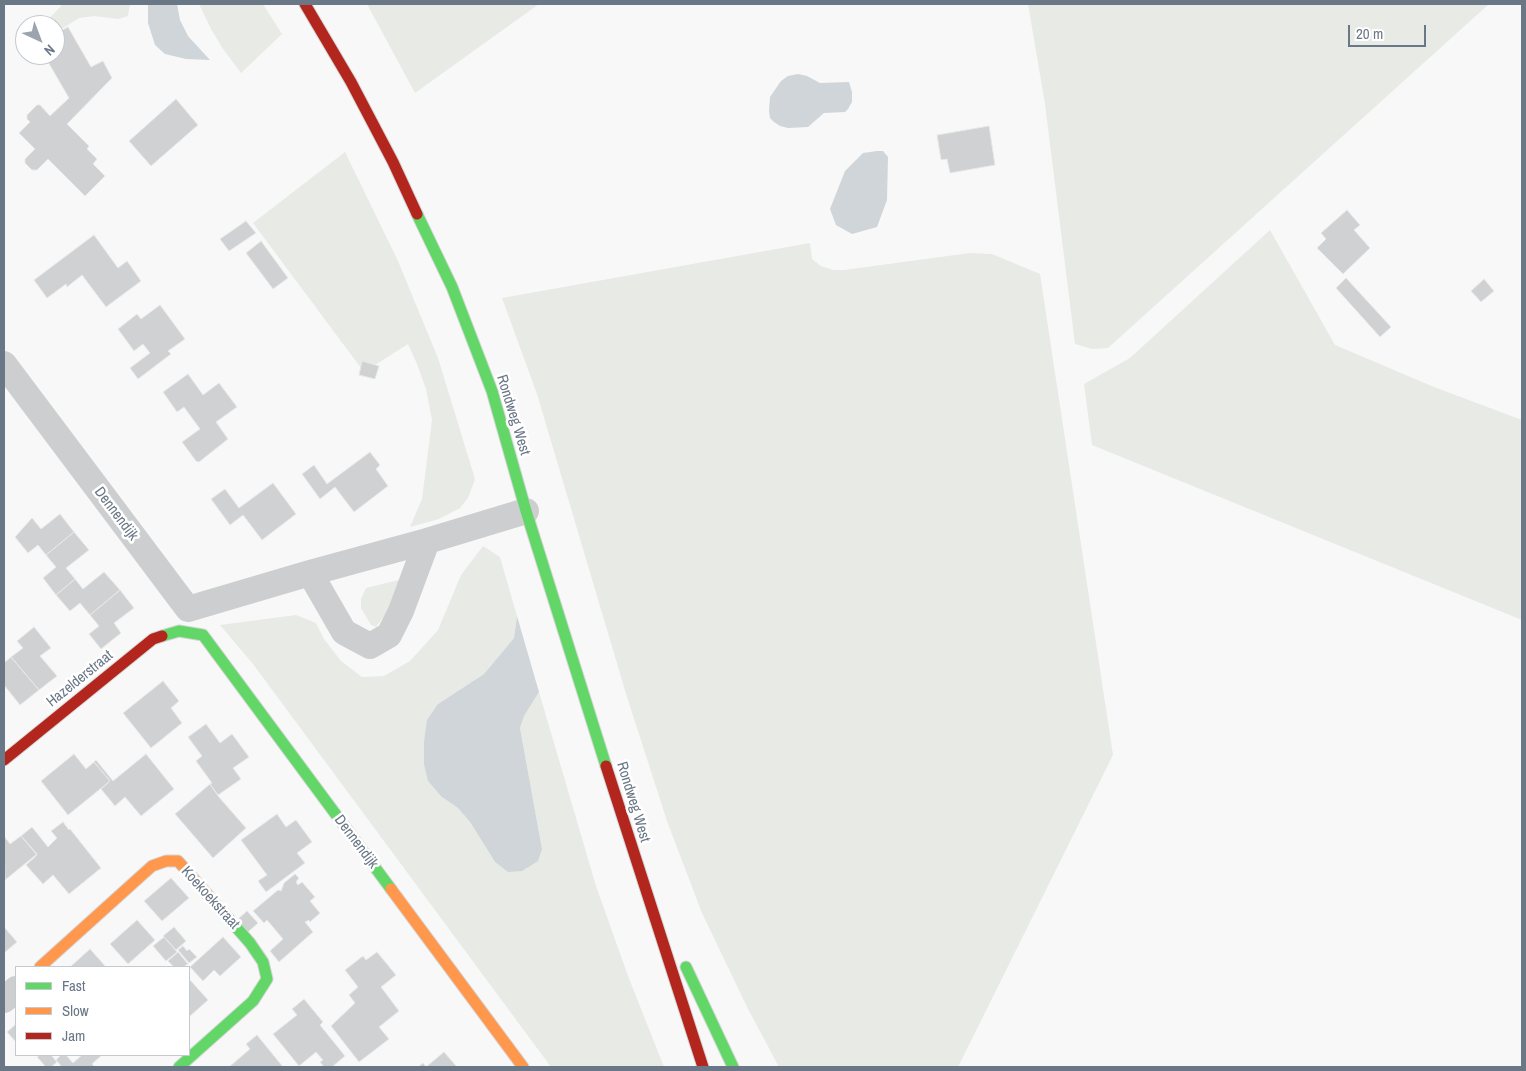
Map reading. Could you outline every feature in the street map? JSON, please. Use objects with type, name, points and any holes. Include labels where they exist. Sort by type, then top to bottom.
[{"type":"main road","name":"Rondweg West","points":[[305,4],[351,82],[394,162],[452,287],[492,391],[526,511],[703,1067]]},
{"type":"main road","name":"Hazelderstraat","points":[[4,760],[153,639],[179,631]]},
{"type":"main road","name":"Dennendijk","points":[[179,631],[203,636],[523,1067]]},
{"type":"main road","name":"Rondweg West","points":[[636,859],[733,1067]]},
{"type":"main road","name":"Koekoekstraat","points":[[41,966],[152,866],[166,861],[178,861],[250,943],[263,962],[267,979],[253,1001],[179,1067]]},
{"type":"street","name":"Dennendijk","points":[[4,364],[188,609],[526,511]]},
{"type":"street","points":[[310,573],[344,632],[370,646],[389,635],[401,611],[427,541]]},
{"type":"street","points":[[4,1000],[15,990]]},
{"type":"shaded area","points":[[63,4],[130,4],[128,16],[118,19],[94,16],[79,18],[65,27],[65,15],[53,15]]},
{"type":"shaded area","points":[[148,4],[177,4],[180,20],[188,36],[210,60],[186,59],[165,54],[155,45],[148,23]]},
{"type":"shaded area","points":[[199,4],[263,4],[282,34],[241,73],[223,49]]},
{"type":"shaded area","points":[[367,4],[539,4],[415,93]]},
{"type":"shaded area","points":[[1028,4],[1489,4],[1108,348],[1092,349],[1075,344],[1045,104]]},
{"type":"shaded area","points":[[798,74],[807,76],[820,83],[849,82],[852,102],[848,109],[845,112],[824,113],[808,127],[788,128],[774,122],[770,118],[770,97],[781,81],[788,76]]},
{"type":"shaded area","points":[[883,151],[888,157],[887,200],[877,227],[852,234],[836,225],[830,209],[845,171],[863,153]]},
{"type":"shaded area","points":[[345,152],[398,261],[438,358],[475,479],[468,498],[460,508],[439,519],[410,527],[422,499],[432,420],[426,389],[408,344],[364,372],[253,223]]},
{"type":"shaded area","points":[[1270,230],[1335,345],[1434,387],[1522,420],[1522,620],[1092,445],[1084,384],[1130,358]]},
{"type":"shaded area","points":[[810,243],[812,259],[821,266],[833,270],[970,253],[992,254],[1040,274],[1113,755],[958,1067],[779,1067],[748,1009],[702,913],[668,824],[627,697],[537,394],[502,298]]},
{"type":"shaded area","points":[[483,546],[500,557],[517,616],[514,638],[484,674],[438,704],[442,797],[458,808],[470,822],[495,862],[509,872],[542,849],[520,728],[524,716],[539,692],[596,886],[628,976],[664,1067],[551,1067],[253,664],[220,625],[296,615],[316,623],[324,639],[341,661],[362,677],[384,676],[410,661],[438,630],[461,575]]},
{"type":"shaded area","points":[[399,580],[395,595],[384,616],[376,627],[371,625],[361,608],[361,599],[366,588]]},
{"type":"shaded area","points":[[517,616],[539,692],[524,716],[520,728],[542,849],[538,861],[522,871],[508,872],[495,862],[470,822],[458,808],[442,797],[428,781],[424,764],[424,742],[427,720],[438,704],[484,674],[514,638]]},
{"type":"building","points":[[68,27],[91,67],[103,61],[112,78],[67,124],[89,146],[87,149],[97,159],[93,164],[105,176],[85,196],[48,159],[37,170],[32,170],[25,163],[25,159],[35,149],[19,133],[30,122],[27,119],[27,115],[37,105],[40,105],[50,116],[69,98],[50,65],[65,65],[65,29]]},
{"type":"building","points":[[176,99],[198,125],[151,166],[129,141]]},
{"type":"building","points":[[989,126],[995,165],[950,173],[947,159],[941,160],[937,135]]},
{"type":"building","points":[[1347,210],[1360,225],[1354,230],[1370,248],[1343,274],[1317,248],[1326,239],[1321,233]]},
{"type":"building","points":[[246,221],[256,233],[229,251],[220,239]]},
{"type":"building","points":[[94,235],[118,268],[127,261],[141,281],[106,307],[82,275],[67,287],[66,284],[47,298],[34,280]]},
{"type":"building","points":[[261,241],[288,278],[273,289],[246,253]]},
{"type":"building","points":[[1346,278],[1391,327],[1380,337],[1336,288]]},
{"type":"building","points":[[1484,279],[1494,291],[1481,302],[1471,291]]},
{"type":"building","points":[[160,305],[185,339],[168,351],[171,354],[138,379],[130,368],[150,353],[143,344],[134,351],[118,329],[137,314],[141,319]]},
{"type":"building","points":[[362,361],[379,366],[375,379],[359,375]]},
{"type":"building","points":[[188,374],[203,395],[219,383],[237,407],[216,422],[228,439],[199,462],[196,461],[182,442],[200,429],[184,407],[177,412],[163,392]]},
{"type":"building","points":[[370,452],[380,465],[376,469],[388,486],[354,512],[335,487],[320,499],[302,474],[314,465],[327,484]]},
{"type":"building","points":[[273,483],[296,514],[262,540],[243,515],[230,525],[211,499],[225,489],[239,508]]},
{"type":"building","points":[[60,514],[74,532],[46,555],[38,545],[28,553],[15,537],[32,518],[41,529]]},
{"type":"building","points":[[74,532],[89,550],[66,568],[75,579],[56,595],[43,578],[56,567],[46,555]]},
{"type":"building","points":[[104,572],[120,590],[90,615],[80,603],[70,611],[56,595],[75,579],[83,589]]},
{"type":"building","points":[[120,590],[134,608],[114,623],[121,633],[101,649],[89,634],[99,626],[90,615]]},
{"type":"building","points":[[34,627],[51,648],[40,656],[57,676],[39,690],[11,657],[23,648],[17,641]]},
{"type":"building","points":[[11,657],[39,690],[20,705],[4,685],[4,663]]},
{"type":"building","points":[[163,681],[179,701],[171,708],[182,723],[151,748],[123,713]]},
{"type":"building","points":[[206,724],[220,743],[232,734],[249,757],[233,768],[241,779],[218,795],[196,761],[202,756],[188,737]]},
{"type":"building","points":[[74,754],[86,769],[94,762],[110,781],[68,815],[41,781]]},
{"type":"building","points":[[146,754],[174,789],[141,816],[125,797],[115,806],[101,789],[110,781],[94,762],[96,760],[113,781]]},
{"type":"building","points":[[210,784],[246,828],[213,858],[175,814]]},
{"type":"building","points":[[277,814],[286,827],[296,820],[312,842],[297,853],[305,863],[266,892],[258,881],[267,875],[241,840]]},
{"type":"building","points":[[63,822],[101,868],[69,894],[53,875],[43,884],[26,865],[37,855],[21,836],[32,827],[48,847],[57,838],[51,831]]},
{"type":"building","points":[[4,836],[10,844],[21,836],[37,854],[5,880]]},
{"type":"building","points":[[295,874],[299,878],[296,882],[298,885],[302,882],[315,897],[310,901],[320,913],[310,922],[309,920],[305,922],[313,932],[279,962],[270,951],[283,939],[267,920],[264,923],[253,911],[278,890],[281,891],[284,883]]},
{"type":"building","points":[[171,878],[189,898],[162,921],[144,901]]},
{"type":"building","points":[[247,911],[258,923],[248,932],[237,920]]},
{"type":"building","points":[[137,920],[155,940],[128,964],[110,944]]},
{"type":"building","points":[[4,927],[17,942],[4,953]]},
{"type":"building","points":[[174,927],[186,941],[176,950],[163,936]]},
{"type":"building","points":[[164,937],[177,952],[166,961],[153,946]]},
{"type":"building","points":[[223,937],[241,957],[220,976],[214,970],[203,981],[190,967]]},
{"type":"building","points":[[183,946],[197,957],[189,963],[178,950]]},
{"type":"building","points":[[90,949],[105,966],[71,966]]},
{"type":"building","points":[[178,952],[188,964],[185,966],[173,966],[168,961]]},
{"type":"building","points":[[377,952],[396,975],[381,987],[399,1011],[379,1027],[389,1039],[359,1062],[331,1026],[355,1003],[349,995],[358,987],[345,970],[363,956],[366,960]]},
{"type":"building","points":[[190,980],[208,1000],[190,1016]]},
{"type":"building","points":[[304,999],[323,1022],[320,1025],[345,1056],[332,1067],[324,1067],[320,1062],[323,1060],[316,1052],[299,1066],[273,1034],[297,1015],[292,1009]]},
{"type":"building","points":[[15,1025],[15,1041],[7,1032]]},
{"type":"building","points":[[257,1035],[283,1067],[229,1067],[250,1049],[246,1044]]},
{"type":"building","points":[[444,1052],[457,1067],[426,1067]]},
{"type":"building","points":[[52,1056],[57,1062],[51,1067],[46,1067],[37,1057]]},
{"type":"building","points":[[60,1056],[67,1056],[73,1063],[81,1056],[101,1056],[92,1064],[95,1067],[62,1067],[56,1060]]},
{"type":"building","points":[[423,1063],[426,1067],[418,1067]]},
{"type":"traffic: fast","points":[[417,214],[452,287],[492,391],[526,511],[606,766]]},
{"type":"traffic: fast","points":[[162,636],[179,631],[203,635],[391,889]]},
{"type":"traffic: fast","points":[[179,1067],[253,1001],[267,979],[263,962],[250,943],[214,902]]},
{"type":"traffic: fast","points":[[686,967],[733,1067]]},
{"type":"traffic: slow","points":[[41,966],[152,866],[166,861],[178,861],[214,902]]},
{"type":"traffic: slow","points":[[391,889],[523,1067]]},
{"type":"traffic: jam","points":[[305,4],[351,82],[393,162],[417,214]]},
{"type":"traffic: jam","points":[[4,760],[153,639],[162,636]]},
{"type":"traffic: jam","points":[[606,766],[703,1067]]}]
